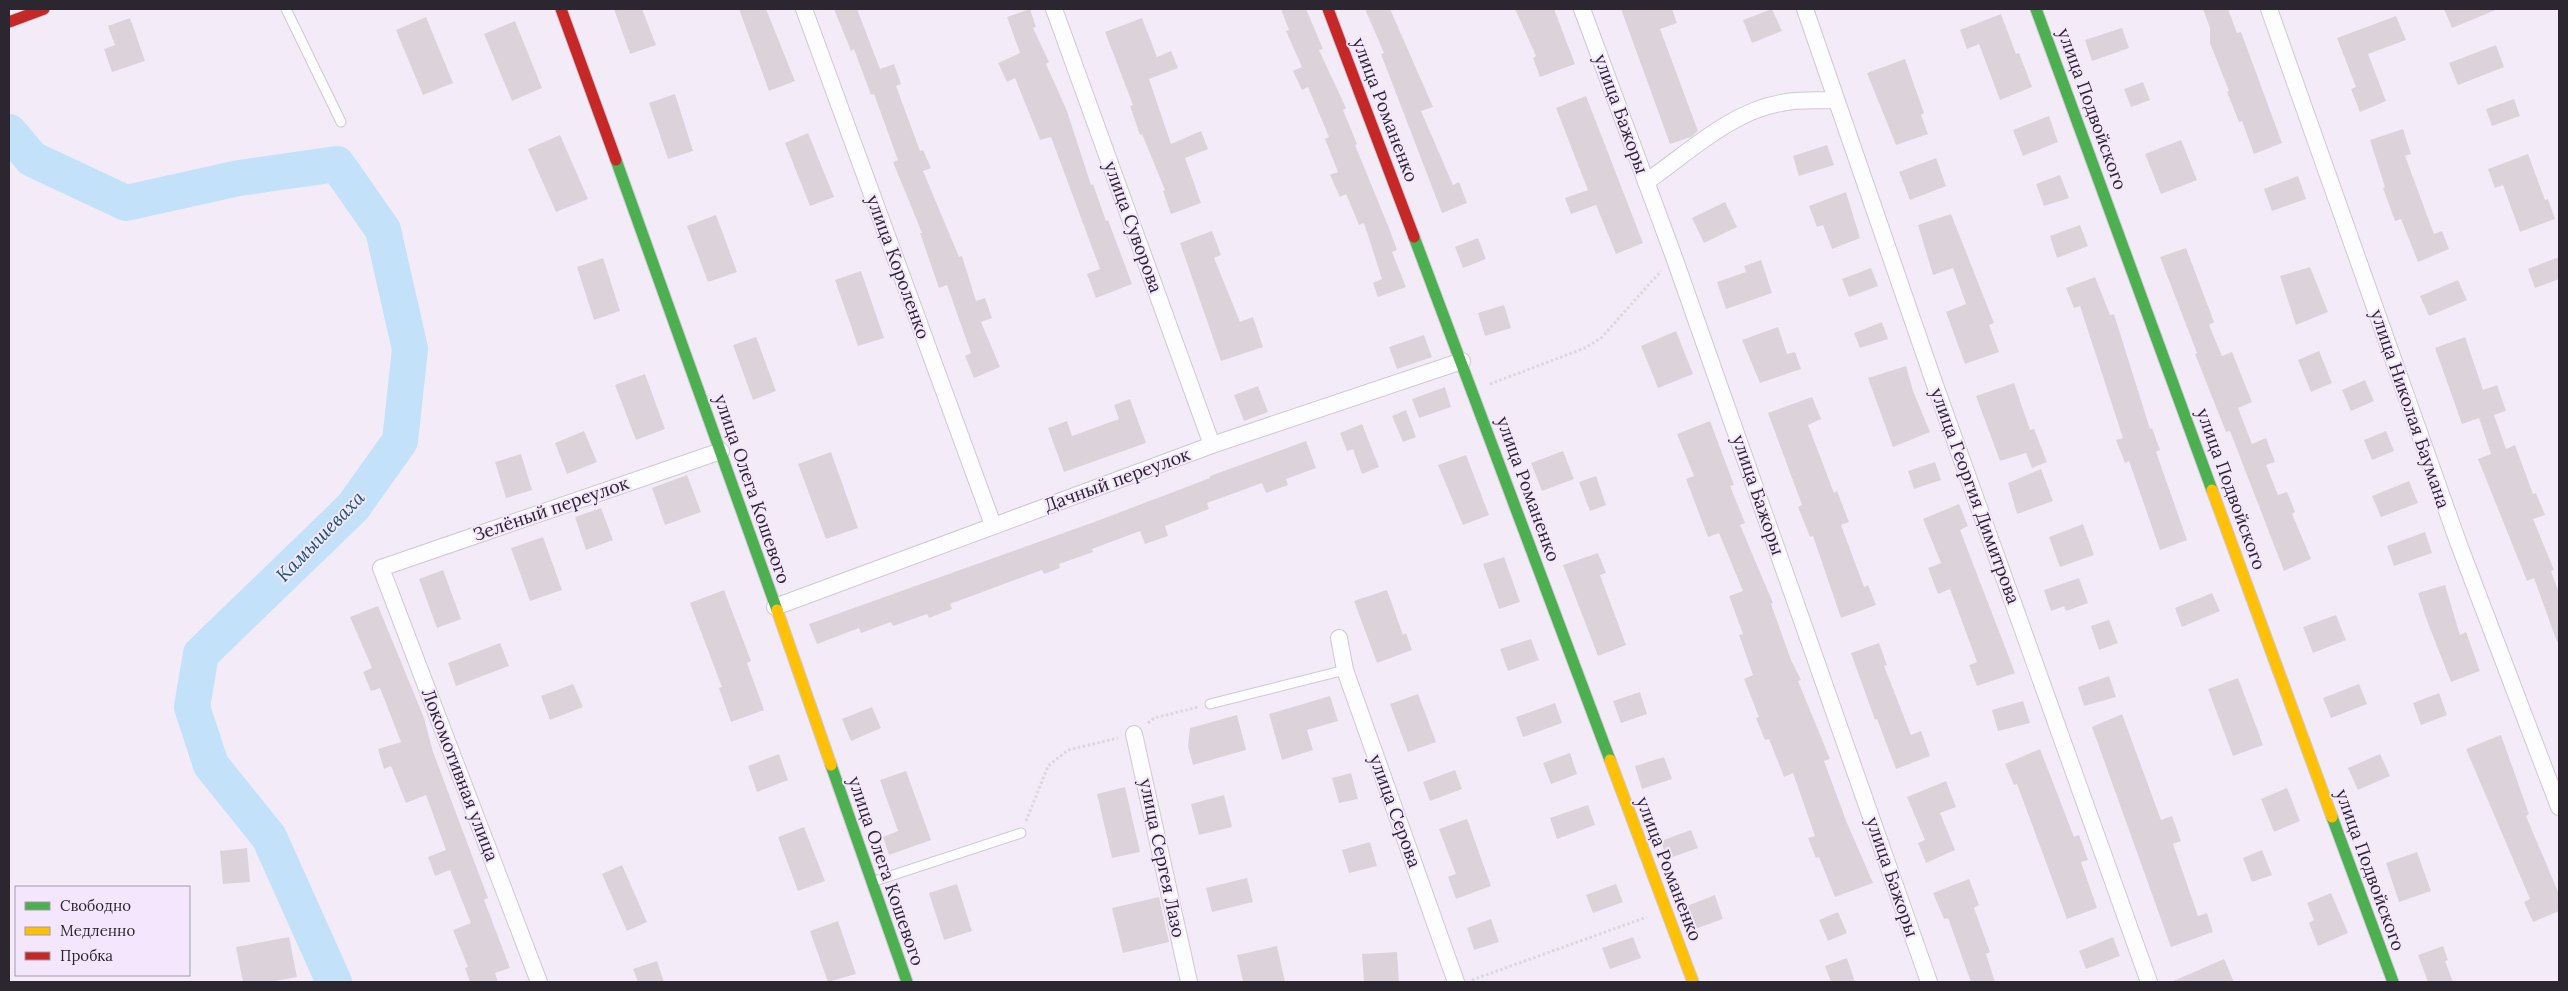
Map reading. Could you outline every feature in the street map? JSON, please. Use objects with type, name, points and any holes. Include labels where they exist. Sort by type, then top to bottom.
[{"type":"street","points":[[9,22],[44,9]]},
{"type":"street","name":"улица Олега Кошевого","points":[[561,9],[721,451],[907,982]]},
{"type":"street","name":"улица Короленко","points":[[804,9],[993,525]]},
{"type":"street","name":"улица Суворова","points":[[1054,9],[1212,445]]},
{"type":"street","name":"улица Романенко","points":[[1328,9],[1462,361],[1693,982]]},
{"type":"street","name":"улица Бажоры","points":[[1582,9],[1674,257],[1930,982]]},
{"type":"street","name":"улица Подвойского","points":[[2036,9],[2393,982]]},
{"type":"street","name":"улица Николая Баумана","points":[[2269,9],[2458,542],[2559,807]]},
{"type":"street","name":"улица Георгия Димитрова","points":[[1810,10],[1835,100],[2149,982]]},
{"type":"street","points":[[1646,182],[1734,120],[1757,109],[1783,102],[1835,100]]},
{"type":"street","name":"Дачный переулок","points":[[775,607],[1212,445],[1462,361]]},
{"type":"street","name":"Зелёный переулок","points":[[381,568],[721,451]]},
{"type":"street","name":"Локомотивная улица","points":[[381,568],[539,982]]},
{"type":"street","name":"улица Серова","points":[[1338,638],[1345,670],[1456,982]]},
{"type":"street","name":"улица Сергея Лазо","points":[[1134,734],[1189,982]]},
{"type":"lane","points":[[286,9],[341,122]]},
{"type":"lane","points":[[1210,704],[1345,670]]},
{"type":"lane","points":[[872,882],[1021,833]]},
{"type":"path","points":[[1473,391],[1585,348],[1601,338],[1674,257]]},
{"type":"path","points":[[1021,833],[1048,766],[1068,750],[1134,734],[1154,718],[1210,704]]},
{"type":"path","points":[[1464,982],[1666,910]]},
{"type":"building","points":[[614,9],[642,9],[656,45],[630,54]]},
{"type":"building","points":[[739,9],[766,9],[795,81],[769,91]]},
{"type":"building","points":[[834,9],[857,9],[880,69],[894,64],[901,84],[896,86],[920,151],[923,150],[931,168],[923,171],[959,257],[962,256],[976,301],[985,298],[992,318],[981,322],[1000,367],[974,378],[965,356],[971,353],[947,285],[939,288],[920,233],[922,233],[893,162],[898,160],[874,94],[871,95],[854,49],[851,51]]},
{"type":"building","points":[[1030,9],[1036,27],[1033,28],[1049,62],[1046,64],[1067,111],[1091,185],[1093,184],[1106,221],[1108,220],[1132,284],[1096,298],[1087,274],[1100,269],[1051,137],[1040,140],[1015,78],[1007,82],[998,63],[1020,53],[1007,17]]},
{"type":"building","points":[[1281,9],[1306,9],[1323,49],[1319,50],[1346,108],[1343,110],[1397,250],[1392,252],[1406,287],[1378,297],[1373,283],[1382,279],[1364,223],[1359,225],[1346,194],[1340,197],[1330,175],[1338,172],[1325,139],[1329,137],[1308,87],[1302,90],[1293,71],[1302,67],[1286,31],[1289,30]]},
{"type":"building","points":[[1365,9],[1390,9],[1433,107],[1421,111],[1453,185],[1459,182],[1467,203],[1442,213],[1381,54],[1384,53]]},
{"type":"building","points":[[1515,9],[1554,9],[1575,64],[1540,77],[1533,58],[1536,56]]},
{"type":"building","points":[[1621,9],[1672,9],[1677,23],[1660,29],[1698,131],[1691,137],[1670,144]]},
{"type":"building","points":[[1772,9],[1782,31],[1752,43],[1743,20]]},
{"type":"building","points":[[2203,9],[2228,9],[2237,33],[2241,32],[2282,143],[2254,154],[2242,121],[2239,122],[2227,92],[2229,91],[2210,43],[2210,28]]},
{"type":"building","points":[[2444,9],[2498,9],[2452,28]]},
{"type":"building","points":[[2001,14],[2016,54],[2019,53],[2032,87],[2000,100],[1979,44],[1967,49],[1960,30]]},
{"type":"building","points":[[2396,16],[2406,40],[2368,54],[2386,101],[2360,112],[2351,89],[2356,87],[2337,38]]},
{"type":"building","points":[[426,17],[453,83],[423,95],[396,30]]},
{"type":"building","points":[[130,18],[145,61],[112,72],[104,49],[115,45],[108,26]]},
{"type":"building","points":[[1142,18],[1157,57],[1171,51],[1178,68],[1149,79],[1171,144],[1201,131],[1208,149],[1185,158],[1201,203],[1171,214],[1163,191],[1165,190],[1142,134],[1140,135],[1130,106],[1133,105],[1105,32]]},
{"type":"building","points":[[515,21],[542,88],[512,101],[484,34]]},
{"type":"building","points":[[2122,28],[2129,48],[2092,61],[2085,40]]},
{"type":"building","points":[[2496,45],[2504,67],[2458,85],[2449,63]]},
{"type":"building","points":[[1905,59],[1924,113],[1921,115],[1928,134],[1896,145],[1867,73]]},
{"type":"building","points":[[2143,82],[2150,100],[2131,107],[2124,89]]},
{"type":"building","points":[[675,94],[693,151],[668,159],[649,103]]},
{"type":"building","points":[[1586,96],[1643,243],[1616,254],[1596,205],[1571,214],[1565,198],[1588,190],[1556,108]]},
{"type":"building","points":[[2514,99],[2520,116],[2492,126],[2486,109]]},
{"type":"building","points":[[2049,116],[2058,142],[2023,156],[2013,130]]},
{"type":"building","points":[[2403,129],[2411,154],[2405,156],[2434,234],[2442,231],[2449,249],[2418,262],[2401,219],[2395,221],[2383,188],[2385,187],[2370,140]]},
{"type":"building","points":[[808,133],[834,197],[810,206],[785,143]]},
{"type":"building","points":[[560,135],[588,199],[556,212],[528,149]]},
{"type":"building","points":[[2181,140],[2197,180],[2161,194],[2145,154]]},
{"type":"building","points":[[1827,145],[1834,165],[1799,176],[1793,156]]},
{"type":"building","points":[[2528,154],[2545,200],[2548,199],[2555,219],[2520,232],[2503,185],[2495,188],[2488,169]]},
{"type":"building","points":[[1936,158],[1946,186],[1910,200],[1899,172]]},
{"type":"building","points":[[2060,175],[2069,198],[2044,206],[2036,184]]},
{"type":"building","points":[[2298,176],[2306,199],[2272,211],[2264,189]]},
{"type":"building","points":[[1846,192],[1860,238],[1832,249],[1823,225],[1817,227],[1809,206]]},
{"type":"building","points":[[1725,202],[1737,227],[1704,243],[1692,218]]},
{"type":"building","points":[[1951,214],[1994,323],[1989,325],[1999,352],[1965,364],[1946,312],[1966,304],[1953,268],[1933,275],[1918,225]]},
{"type":"building","points":[[716,215],[737,272],[708,282],[687,226]]},
{"type":"building","points":[[2080,225],[2088,246],[2057,258],[2050,236]]},
{"type":"building","points":[[1212,231],[1221,255],[1214,258],[1240,322],[1253,317],[1263,347],[1221,361],[1180,243]]},
{"type":"building","points":[[1478,238],[1486,259],[1463,268],[1455,247]]},
{"type":"building","points":[[2186,248],[2214,322],[2209,325],[2222,356],[2232,352],[2252,402],[2238,408],[2252,444],[2266,438],[2275,462],[2266,465],[2278,495],[2287,492],[2295,512],[2292,514],[2311,559],[2284,571],[2230,431],[2226,432],[2195,354],[2197,353],[2160,257]]},
{"type":"building","points":[[2559,257],[2559,279],[2535,288],[2528,269]]},
{"type":"building","points":[[603,258],[620,311],[594,320],[577,267]]},
{"type":"building","points":[[1761,260],[1772,293],[1726,309],[1717,282],[1746,272],[1744,266]]},
{"type":"building","points":[[2310,267],[2328,312],[2296,325],[2280,276]]},
{"type":"building","points":[[1871,268],[1878,286],[1849,297],[1842,279]]},
{"type":"building","points":[[861,271],[884,338],[858,346],[835,280]]},
{"type":"building","points":[[2095,277],[2110,315],[2114,314],[2150,429],[2152,428],[2160,450],[2156,452],[2187,540],[2160,550],[2129,461],[2125,463],[2116,440],[2123,438],[2080,306],[2074,308],[2066,288]]},
{"type":"building","points":[[2458,280],[2467,300],[2429,316],[2420,296]]},
{"type":"building","points":[[1504,305],[1511,328],[1485,336],[1478,313]]},
{"type":"building","points":[[1882,322],[1888,339],[1860,348],[1854,333]]},
{"type":"building","points":[[1778,327],[1787,354],[1795,352],[1801,369],[1760,383],[1742,340]]},
{"type":"building","points":[[1676,331],[1693,374],[1658,388],[1641,346]]},
{"type":"building","points":[[1424,335],[1432,357],[1397,369],[1389,347]]},
{"type":"building","points":[[756,337],[776,391],[753,400],[733,345]]},
{"type":"building","points":[[2465,337],[2483,390],[2497,385],[2506,411],[2494,415],[2506,449],[2515,445],[2533,494],[2536,493],[2545,515],[2533,519],[2554,570],[2551,571],[2559,593],[2559,642],[2557,642],[2534,578],[2527,581],[2478,459],[2491,454],[2479,418],[2462,424],[2435,348]]},
{"type":"building","points":[[2319,351],[2332,383],[2311,392],[2298,360]]},
{"type":"building","points":[[1906,366],[1913,391],[1930,432],[1893,447],[1868,378]]},
{"type":"building","points":[[645,374],[665,429],[636,440],[615,385]]},
{"type":"building","points":[[2365,380],[2374,401],[2351,411],[2342,390]]},
{"type":"building","points":[[2014,383],[2030,430],[2034,429],[2047,462],[2032,468],[2026,453],[2000,461],[1976,396]]},
{"type":"building","points":[[1258,386],[1268,412],[1244,421],[1234,395]]},
{"type":"building","points":[[1445,387],[1451,407],[1419,418],[1412,399]]},
{"type":"building","points":[[1812,397],[1821,419],[1808,425],[1834,493],[1837,491],[1849,522],[1841,525],[1864,587],[1868,585],[1876,605],[1841,618],[1813,536],[1810,537],[1798,507],[1802,505],[1768,413]]},
{"type":"building","points":[[1130,399],[1146,443],[1064,472],[1048,428],[1067,421],[1072,436],[1119,419],[1114,405]]},
{"type":"building","points":[[1406,410],[1416,437],[1403,442],[1392,416]]},
{"type":"building","points":[[1710,421],[1734,485],[1730,486],[1745,523],[1740,525],[1773,603],[1771,604],[1791,660],[1801,680],[1798,681],[1830,759],[1824,761],[1847,823],[1873,883],[1835,897],[1819,857],[1816,858],[1808,838],[1815,836],[1793,773],[1784,777],[1769,739],[1765,740],[1756,718],[1759,717],[1744,679],[1753,675],[1739,635],[1743,634],[1729,596],[1743,591],[1719,533],[1708,537],[1686,479],[1694,476],[1677,434]]},
{"type":"building","points":[[1362,424],[1379,467],[1362,474],[1353,449],[1347,451],[1340,433]]},
{"type":"building","points":[[584,431],[597,462],[567,474],[555,443]]},
{"type":"building","points":[[2386,431],[2394,451],[2372,460],[2364,440]]},
{"type":"building","points":[[1306,441],[1316,468],[1286,479],[1288,485],[1266,493],[1262,483],[1207,503],[1209,509],[1165,526],[1168,536],[1145,544],[1140,531],[1092,549],[1093,552],[1059,564],[1060,568],[1044,574],[1042,570],[950,604],[952,609],[929,618],[927,614],[893,626],[891,622],[861,633],[859,628],[817,644],[809,624],[1097,521],[1210,478],[1210,476]]},
{"type":"building","points":[[1563,451],[1574,479],[1542,491],[1531,463]]},
{"type":"building","points":[[831,452],[858,528],[826,539],[798,464]]},
{"type":"building","points":[[521,454],[532,490],[506,498],[495,462]]},
{"type":"building","points":[[1466,455],[1489,515],[1463,525],[1438,465]]},
{"type":"building","points":[[1935,462],[1941,480],[1914,489],[1908,471]]},
{"type":"building","points":[[2041,469],[2053,501],[2017,514],[2008,483]]},
{"type":"building","points":[[687,475],[701,512],[665,525],[652,488]]},
{"type":"building","points":[[1596,476],[1606,505],[1590,511],[1579,482]]},
{"type":"building","points":[[2409,481],[2418,503],[2381,517],[2372,496]]},
{"type":"building","points":[[1959,504],[1968,526],[1960,530],[2015,673],[1977,686],[1969,665],[1977,662],[1950,589],[1938,594],[1928,568],[1941,563],[1923,519]]},
{"type":"building","points":[[601,508],[613,540],[586,550],[575,517]]},
{"type":"building","points":[[2083,524],[2094,555],[2060,567],[2049,537]]},
{"type":"building","points":[[2425,532],[2432,553],[2394,566],[2387,546]]},
{"type":"building","points":[[543,537],[562,590],[530,601],[511,548]]},
{"type":"building","points":[[1598,553],[1606,573],[1600,575],[1626,645],[1598,656],[1563,565]]},
{"type":"building","points":[[1504,557],[1520,602],[1499,609],[1483,564]]},
{"type":"building","points":[[443,570],[461,619],[437,628],[419,579]]},
{"type":"building","points":[[2079,578],[2088,603],[2066,611],[2064,606],[2051,611],[2044,590]]},
{"type":"building","points":[[2445,585],[2460,635],[2466,632],[2480,671],[2451,682],[2418,593]]},
{"type":"building","points":[[724,590],[751,661],[747,663],[764,710],[731,722],[719,688],[722,687],[690,603]]},
{"type":"building","points":[[1387,590],[1403,635],[1406,633],[1412,650],[1377,663],[1354,601]]},
{"type":"building","points":[[2212,593],[2220,611],[2182,627],[2175,608]]},
{"type":"building","points":[[378,606],[424,718],[433,752],[488,898],[484,900],[510,968],[495,973],[498,982],[470,982],[465,968],[468,967],[453,930],[471,923],[450,870],[435,876],[428,857],[446,850],[426,795],[406,803],[391,766],[384,769],[378,749],[401,742],[380,688],[371,691],[363,672],[372,668],[350,617]]},
{"type":"building","points":[[2336,615],[2346,640],[2313,653],[2303,627]]},
{"type":"building","points":[[2109,620],[2118,643],[2099,650],[2091,626]]},
{"type":"building","points":[[1531,639],[1539,660],[1508,671],[1500,649]]},
{"type":"building","points":[[500,643],[509,666],[456,686],[448,663]]},
{"type":"building","points":[[1879,643],[1887,665],[1884,666],[1911,735],[1921,731],[1930,756],[1896,769],[1877,719],[1875,720],[1851,653]]},
{"type":"building","points":[[2109,676],[2116,697],[2084,706],[2078,687]]},
{"type":"building","points":[[2238,678],[2263,745],[2233,756],[2208,689]]},
{"type":"building","points":[[573,684],[583,707],[550,720],[541,696]]},
{"type":"building","points":[[2359,684],[2367,704],[2331,718],[2323,698]]},
{"type":"building","points":[[1640,692],[1647,714],[1621,723],[1613,701]]},
{"type":"building","points":[[2439,693],[2447,715],[2421,725],[2413,703]]},
{"type":"building","points":[[1418,694],[1436,742],[1408,752],[1390,704]]},
{"type":"building","points":[[1330,696],[1338,721],[1307,730],[1313,750],[1282,760],[1269,714]]},
{"type":"building","points":[[2023,701],[2030,723],[1998,731],[1992,710]]},
{"type":"building","points":[[1555,703],[1562,723],[1523,737],[1516,717]]},
{"type":"building","points":[[872,707],[881,728],[851,741],[842,719]]},
{"type":"building","points":[[2122,714],[2161,820],[2172,816],[2181,841],[2173,844],[2198,916],[2207,913],[2213,932],[2171,947],[2092,727]]},
{"type":"building","points":[[1237,715],[1246,750],[1193,765],[1188,746],[1190,728]]},
{"type":"building","points":[[2501,735],[2529,814],[2526,816],[2559,894],[2559,911],[2533,922],[2524,902],[2530,899],[2466,749]]},
{"type":"building","points":[[2040,749],[2074,837],[2079,835],[2088,860],[2081,862],[2097,908],[2067,919],[2017,784],[2014,785],[2005,764]]},
{"type":"building","points":[[1570,753],[1577,774],[1551,784],[1543,763]]},
{"type":"building","points":[[779,754],[788,780],[757,792],[748,766]]},
{"type":"building","points":[[2380,754],[2390,776],[2358,790],[2348,768]]},
{"type":"building","points":[[1664,757],[1672,779],[1642,789],[1635,766]]},
{"type":"building","points":[[1455,770],[1462,789],[1430,801],[1423,782]]},
{"type":"building","points":[[906,771],[931,840],[889,855],[883,837],[898,831],[880,780]]},
{"type":"building","points":[[1351,773],[1358,799],[1339,803],[1332,778]]},
{"type":"building","points":[[1946,781],[1956,807],[1940,813],[1955,850],[1926,863],[1918,843],[1925,840],[1907,797]]},
{"type":"building","points":[[1125,787],[1140,852],[1112,858],[1097,794]]},
{"type":"building","points":[[2287,788],[2300,821],[2274,832],[2261,799]]},
{"type":"building","points":[[1224,795],[1232,827],[1199,835],[1191,804]]},
{"type":"building","points":[[1588,805],[1595,825],[1557,839],[1550,818]]},
{"type":"building","points":[[1467,819],[1491,886],[1456,899],[1448,877],[1456,874],[1439,829]]},
{"type":"building","points":[[804,827],[825,881],[798,891],[778,837]]},
{"type":"building","points":[[1691,830],[1698,848],[1667,859],[1661,841]]},
{"type":"building","points":[[1370,842],[1377,866],[1349,873],[1342,850]]},
{"type":"building","points":[[247,848],[250,882],[223,884],[220,851]]},
{"type":"building","points":[[2262,850],[2272,875],[2252,882],[2243,858]]},
{"type":"building","points":[[2417,852],[2431,891],[2399,902],[2386,863]]},
{"type":"building","points":[[622,865],[647,922],[627,931],[602,874]]},
{"type":"building","points":[[1247,878],[1253,902],[1212,912],[1206,888]]},
{"type":"building","points":[[1969,879],[1979,905],[1974,908],[1990,952],[1986,954],[1995,982],[1971,982],[1948,918],[1944,919],[1933,893]]},
{"type":"building","points":[[957,884],[972,931],[944,940],[929,893]]},
{"type":"building","points":[[1616,884],[1623,902],[1593,913],[1586,895]]},
{"type":"building","points":[[2331,893],[2348,933],[2318,946],[2309,923],[2314,920],[2307,903]]},
{"type":"building","points":[[1715,895],[1723,919],[1695,929],[1687,906]]},
{"type":"building","points":[[1159,897],[1169,942],[1123,953],[1112,908]]},
{"type":"building","points":[[1838,912],[1847,933],[1828,941],[1819,920]]},
{"type":"building","points":[[1491,919],[1499,942],[1474,950],[1467,928]]},
{"type":"building","points":[[838,921],[856,974],[828,982],[810,931]]},
{"type":"building","points":[[289,937],[297,977],[270,982],[243,982],[236,947]]},
{"type":"building","points":[[1633,937],[1641,958],[1610,969],[1602,948]]},
{"type":"building","points":[[2113,937],[2120,956],[2086,969],[2079,951]]},
{"type":"building","points":[[1277,946],[1285,982],[1243,982],[1237,955]]},
{"type":"building","points":[[2443,946],[2448,960],[2445,961],[2453,982],[2428,982],[2418,955]]},
{"type":"building","points":[[1397,952],[1399,982],[1364,982],[1362,954]]},
{"type":"building","points":[[1847,958],[1855,982],[1831,982],[1825,966]]},
{"type":"building","points":[[2224,959],[2234,982],[2171,982]]},
{"type":"building","points":[[657,961],[664,982],[638,982],[633,969]]},
{"type":"waterway","name":"Камышеваха","points":[[9,132],[32,159],[126,203],[239,178],[337,164],[383,230],[410,349],[400,441],[353,507],[201,654],[192,707],[211,765],[269,837],[334,982]]},
{"type":"traffic: fast","points":[[2036,9],[2212,490]]},
{"type":"traffic: fast","points":[[616,160],[777,610]]},
{"type":"traffic: fast","points":[[1414,237],[1610,760]]},
{"type":"traffic: fast","points":[[831,765],[907,982]]},
{"type":"traffic: fast","points":[[2332,817],[2393,982]]},
{"type":"traffic: slow","points":[[2212,490],[2332,817]]},
{"type":"traffic: slow","points":[[777,610],[831,765]]},
{"type":"traffic: slow","points":[[1610,760],[1693,982]]},
{"type":"traffic: jam","points":[[9,22],[44,9]]},
{"type":"traffic: jam","points":[[561,9],[616,160]]},
{"type":"traffic: jam","points":[[1328,9],[1414,237]]}]
